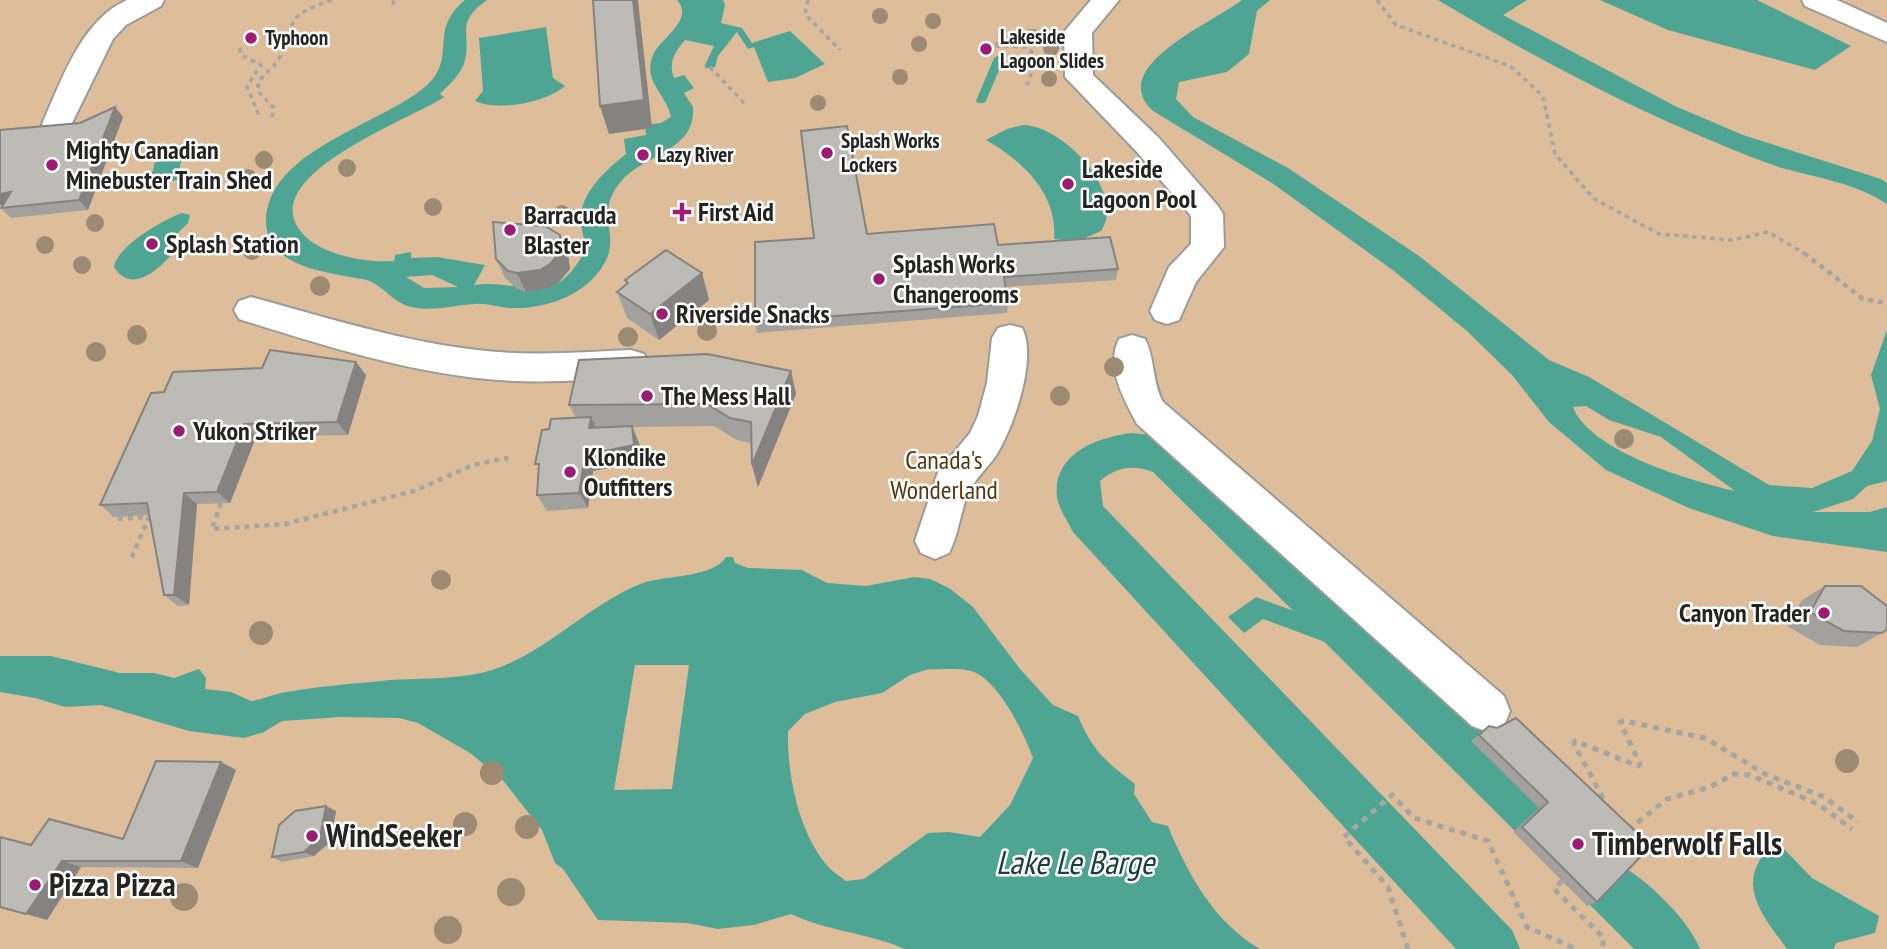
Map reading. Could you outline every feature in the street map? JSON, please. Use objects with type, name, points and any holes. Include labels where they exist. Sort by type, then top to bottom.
[{"type":"lane","points":[[57,124],[95,43],[124,14],[150,0]]},
{"type":"lane","points":[[1107,0],[1078,32],[1079,77],[1148,145],[1207,214],[1208,247],[1181,276],[1167,311]]},
{"type":"lane","points":[[1815,0],[1887,34]]},
{"type":"lane","points":[[251,310],[404,352],[486,365],[568,367],[658,362]]},
{"type":"lane","points":[[935,541],[952,484],[983,444],[997,416],[1005,383],[1010,338]]},
{"type":"lane","points":[[1132,349],[1136,387],[1150,413],[1488,711]]},
{"type":"path","points":[[272,117],[274,108],[257,90],[260,76],[277,62],[293,19],[308,8],[332,0]]},
{"type":"path","points":[[808,0],[805,14],[840,50]]},
{"type":"path","points":[[1377,0],[1396,25],[1510,66],[1543,96],[1555,154],[1593,198],[1659,234],[1732,240],[1768,232],[1793,244],[1863,299],[1887,303]]},
{"type":"path","points":[[1027,85],[1037,58],[1027,47],[995,46],[1006,34],[1023,31],[1046,32]]},
{"type":"path","points":[[240,48],[241,55],[261,65],[246,82],[244,89],[258,116]]},
{"type":"path","points":[[710,67],[746,105]]},
{"type":"path","points":[[221,503],[212,529],[285,524],[414,491],[484,462],[506,458],[512,463]]},
{"type":"path","points":[[110,508],[116,519],[149,517],[131,559]]},
{"type":"path","points":[[1611,812],[1574,744],[1575,741],[1638,766],[1640,764],[1620,722],[1625,721],[1705,738],[1765,774],[1824,797],[1858,822]]},
{"type":"path","points":[[1623,835],[1667,799],[1710,787],[1734,774],[1750,775],[1818,803],[1852,829]]},
{"type":"path","points":[[1408,949],[1388,887],[1344,837],[1392,795],[1414,818],[1488,841],[1527,927],[1576,949]]},
{"type":"path","points":[[1562,881],[1555,889],[1604,938],[1602,949]]},
{"type":"green space","name":"Canada's Wonderland","points":[[0,0],[1887,0],[1887,949],[0,949]]},
{"type":"water","name":"Lazy River","points":[[465,0],[487,0],[470,16],[466,30],[464,64],[440,94],[444,97],[341,153],[315,173],[297,194],[293,216],[307,238],[315,244],[336,254],[372,261],[394,261],[395,255],[411,252],[411,258],[437,257],[485,265],[474,285],[547,288],[571,271],[584,253],[581,226],[583,204],[601,176],[626,154],[624,139],[646,135],[645,125],[661,123],[671,117],[653,80],[650,64],[657,48],[675,28],[682,14],[677,0],[723,0],[725,5],[721,23],[742,28],[752,43],[790,31],[825,64],[795,78],[768,82],[754,47],[748,49],[737,32],[718,56],[715,67],[705,68],[714,46],[685,40],[676,53],[672,67],[674,78],[684,75],[694,88],[684,93],[693,107],[692,121],[687,133],[678,142],[633,170],[614,191],[608,213],[609,253],[604,264],[587,284],[552,303],[525,308],[480,304],[435,309],[411,307],[398,302],[367,280],[320,271],[289,259],[277,250],[269,238],[266,222],[271,197],[285,176],[304,158],[405,101],[435,76],[443,55],[448,23],[454,11]],"holes":[[[432,275],[458,287],[424,288],[406,277]]]},
{"type":"water","points":[[1242,0],[1270,0],[1257,11],[1249,54],[1227,72],[1179,82],[1176,99],[1193,117],[1288,168],[1419,256],[1549,360],[1589,377],[1769,485],[1812,488],[1852,471],[1872,441],[1880,409],[1871,375],[1887,330],[1887,481],[1867,486],[1853,499],[1813,512],[1870,512],[1887,507],[1887,552],[1773,536],[1689,508],[1606,470],[1549,422],[1512,375],[1467,331],[1394,271],[1272,183],[1153,111],[1142,94],[1143,78],[1153,62],[1169,47]],"holes":[[[1586,406],[1609,420],[1661,437],[1735,491],[1669,472],[1620,451],[1599,438],[1583,423],[1573,407]]]},
{"type":"water","points":[[1438,0],[1527,0],[1503,15],[1675,106],[1743,135],[1881,179],[1887,183],[1887,204],[1849,186],[1782,168],[1681,128],[1540,58]]},
{"type":"water","points":[[1600,0],[1757,0],[1851,46],[1815,70],[1668,30]]},
{"type":"water","points":[[546,27],[553,78],[565,86],[547,97],[522,104],[496,106],[475,101],[483,91],[479,38]]},
{"type":"water","name":"Lakeside Lagoon Pool","points":[[1023,125],[1039,128],[1055,136],[1072,148],[1086,163],[1098,180],[1105,198],[1107,215],[1101,231],[1078,241],[1054,239],[1054,223],[1044,193],[1013,158],[986,140],[1007,129]]},
{"type":"water","points":[[182,157],[177,180],[149,185],[155,162]]},
{"type":"water","name":"Splash Station","points":[[182,213],[190,215],[188,223],[172,239],[172,254],[166,261],[144,277],[128,279],[121,275],[114,267],[123,251],[153,228]]},
{"type":"water","name":"Lake Le Barge","points":[[726,557],[733,557],[735,563],[748,568],[802,570],[827,583],[866,586],[914,577],[930,579],[949,588],[973,607],[1020,669],[1053,705],[1078,716],[1101,754],[1135,784],[1134,794],[1152,822],[1168,826],[1184,862],[1204,896],[1229,925],[1260,949],[905,949],[791,914],[754,925],[718,929],[687,923],[598,920],[563,869],[555,863],[542,830],[502,779],[470,753],[418,723],[399,718],[341,717],[282,721],[264,732],[244,738],[189,731],[101,705],[65,707],[0,692],[0,656],[51,656],[120,673],[154,673],[174,678],[199,669],[206,678],[205,689],[231,692],[251,701],[318,687],[478,673],[492,670],[531,652],[623,592],[653,580],[700,572],[720,564]],"holes":[[[635,665],[689,665],[672,789],[614,790]],[[929,669],[964,670],[984,678],[1010,710],[1033,758],[1010,805],[980,837],[949,832],[928,833],[864,879],[846,881],[825,863],[801,818],[792,783],[788,731],[805,714],[835,702],[882,693],[910,675]]]},
{"type":"water","points":[[1306,579],[1365,637],[1343,655],[1333,645],[1263,619],[1244,633],[1228,617],[1256,597],[1302,614],[1305,612],[1287,594]]},
{"type":"water","points":[[1421,694],[1538,807],[1528,818],[1410,703]]},
{"type":"water","points":[[1770,847],[1784,849],[1812,878],[1879,916],[1875,933],[1836,943],[1834,949],[1787,949],[1762,912],[1753,887],[1759,861]]},
{"type":"building","points":[[593,0],[633,0],[644,100],[600,106]]},
{"type":"building","name":"Mighty Canadian Minebuster Train Shed","points":[[115,107],[79,200],[1,208],[11,192],[0,194],[0,130],[80,123]]},
{"type":"building","points":[[847,126],[867,234],[994,224],[998,245],[1110,237],[1118,269],[1004,277],[1008,303],[755,322],[755,242],[814,238],[801,131]]},
{"type":"building","points":[[493,222],[545,226],[560,235],[562,250],[550,264],[540,270],[517,273],[508,271],[496,259]]},
{"type":"building","points":[[666,250],[702,273],[650,314],[617,292],[628,283],[625,280]]},
{"type":"building","points":[[270,350],[356,362],[337,422],[244,424],[217,492],[184,493],[174,595],[164,595],[147,503],[100,505],[151,393],[164,392],[173,372],[262,368]]},
{"type":"building","points":[[707,354],[791,371],[752,465],[751,422],[730,418],[707,404],[569,405],[579,360]]},
{"type":"building","points":[[591,417],[589,428],[632,426],[634,445],[585,455],[579,493],[537,495],[539,464],[535,464],[542,430],[549,429],[551,419]]},
{"type":"building","points":[[1825,586],[1861,586],[1887,606],[1887,629],[1882,633],[1844,631],[1810,612]]},
{"type":"building","points":[[1516,718],[1651,846],[1597,902],[1522,827],[1548,802],[1479,735],[1489,726],[1497,728]]},
{"type":"building","points":[[156,761],[221,762],[181,861],[62,861],[26,914],[0,907],[0,837],[31,845],[49,819],[123,839]]},
{"type":"building","points":[[326,806],[320,837],[304,852],[272,857],[279,825],[295,811]]},
{"type":"waterway","points":[[981,101],[999,58]]},
{"type":"waterway","points":[[1493,949],[1088,519],[1079,500],[1078,483],[1085,469],[1097,459],[1113,452],[1132,450],[1168,460],[1533,813]]},
{"type":"waterway","points":[[1607,884],[1673,949]]},
{"type":"place","name":"Typhoon","points":[[251,38]]},
{"type":"place","name":"Lakeside Lagoon Slides","points":[[986,49]]},
{"type":"place","name":"Splash Works Lockers","points":[[827,153]]},
{"type":"place","name":"Lazy River","points":[[643,155]]},
{"type":"place","name":"Mighty Canadian Minebuster Train Shed","points":[[52,165]]},
{"type":"place","name":"Lakeside Lagoon Pool","points":[[1068,184]]},
{"type":"place","name":"First Aid","points":[[682,212]]},
{"type":"place","name":"Barracuda Blaster","points":[[510,230]]},
{"type":"place","name":"Splash Station","points":[[152,244]]},
{"type":"place","name":"Splash Works Changerooms","points":[[879,279]]},
{"type":"place","name":"Riverside Snacks","points":[[662,314]]},
{"type":"place","name":"The Mess Hall","points":[[647,396]]},
{"type":"place","name":"Yukon Striker","points":[[179,431]]},
{"type":"place","name":"Klondike Outfitters","points":[[570,472]]},
{"type":"place","name":"Canyon Trader","points":[[1824,613]]},
{"type":"place","name":"WindSeeker","points":[[312,836]]},
{"type":"place","name":"Timberwolf Falls","points":[[1578,844]]},
{"type":"place","name":"Pizza Pizza","points":[[35,885]]}]
